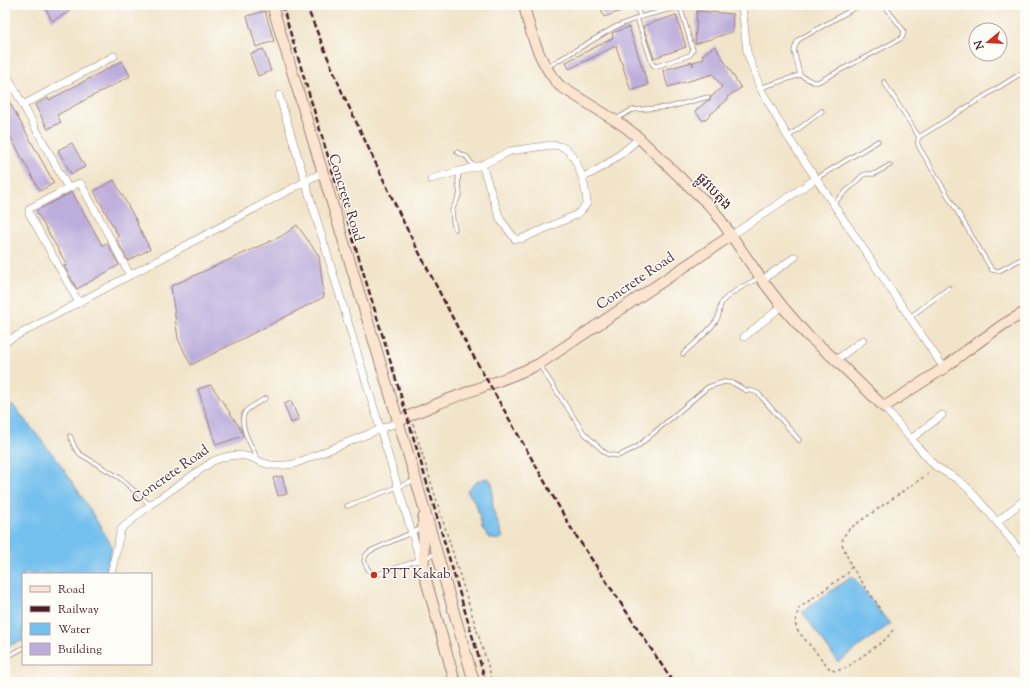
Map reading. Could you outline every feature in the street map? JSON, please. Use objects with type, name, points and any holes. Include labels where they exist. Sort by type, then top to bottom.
[{"type":"street","name":"Concrete Road","points":[[272,5],[416,480],[426,527],[437,554],[474,682]]},
{"type":"street","name":"ផ្លូវបេតុង","points":[[524,5],[532,33],[552,78],[560,86],[624,126],[714,209],[782,306],[807,335],[836,360],[884,407]]},
{"type":"street","points":[[742,6],[747,52],[760,88],[788,137],[944,368]]},
{"type":"street","points":[[23,105],[114,56]]},
{"type":"street","points":[[9,79],[68,188]]},
{"type":"street","points":[[279,96],[398,487],[422,559]]},
{"type":"street","points":[[583,177],[598,170],[614,159],[625,151],[638,138]]},
{"type":"street","points":[[431,179],[482,165],[510,151],[551,144],[558,145],[565,148],[571,154],[583,177],[587,194],[587,203],[576,215],[521,239],[515,240],[500,219],[482,165]]},
{"type":"street","points":[[5,342],[323,172]]},
{"type":"street","name":"Concrete Road","points":[[111,573],[121,529],[150,506],[213,461],[238,454],[278,466],[294,464],[381,430],[411,415],[460,395],[518,374],[539,364],[817,178]]},
{"type":"street","points":[[79,303],[29,213],[30,208],[77,183],[81,184],[130,276]]},
{"type":"street","points":[[761,278],[795,256]]},
{"type":"street","points":[[744,336],[782,306]]},
{"type":"street","points":[[1025,312],[1004,324],[944,368],[884,407],[935,466],[957,479],[969,489],[1020,552],[1025,556]]},
{"type":"street","points":[[836,360],[863,340]]},
{"type":"street","points":[[911,439],[942,415]]},
{"type":"street","points":[[997,522],[1025,499]]},
{"type":"street","name":"Concrete Road","points":[[426,527],[422,559],[424,573],[455,682]]},
{"type":"lane","points":[[636,5],[654,66],[690,55],[692,53],[693,50],[680,6]]},
{"type":"lane","points":[[546,67],[615,27],[639,18],[686,5]]},
{"type":"lane","points":[[720,5],[742,6]]},
{"type":"lane","points":[[800,75],[794,51],[798,40],[860,5]]},
{"type":"lane","points":[[760,88],[800,75],[813,82],[818,82],[900,39],[903,36],[904,31],[884,5]]},
{"type":"lane","points":[[1025,71],[919,137],[917,140],[919,147],[992,270],[999,271],[1025,256]]},
{"type":"lane","points":[[884,82],[919,137]]},
{"type":"lane","points":[[615,120],[632,110],[670,107],[708,97]]},
{"type":"lane","points":[[788,137],[822,111]]},
{"type":"lane","name":"Concrete Road","points":[[817,178],[878,141]]},
{"type":"lane","points":[[457,152],[467,157],[474,167]]},
{"type":"lane","points":[[834,203],[863,175],[874,174],[890,165]]},
{"type":"lane","points":[[455,229],[452,210],[460,194],[458,171]]},
{"type":"lane","points":[[683,354],[717,320],[721,304],[725,298],[746,284],[761,278]]},
{"type":"lane","points":[[910,316],[949,288]]},
{"type":"lane","points":[[539,364],[584,433],[607,454],[618,456],[638,447],[708,387],[724,382],[733,383],[745,390],[758,393],[799,440]]},
{"type":"lane","points":[[259,461],[243,427],[243,417],[246,411],[266,398]]},
{"type":"lane","points":[[70,436],[75,448],[80,454],[120,478],[150,506]]},
{"type":"lane","points":[[347,506],[416,480]]},
{"type":"lane","points":[[426,527],[370,551],[366,555],[364,561],[369,572],[379,574],[437,554]]},
{"type":"lane","points":[[5,658],[22,649]]},
{"type":"path","points":[[411,415],[493,682]]},
{"type":"path","points":[[881,613],[878,605],[851,566],[842,544],[843,537],[849,529],[925,476],[935,466]]},
{"type":"path","points":[[851,566],[848,573],[799,608],[795,622],[797,630],[830,669],[835,671],[846,668],[886,639],[893,630]]},
{"type":"water","points":[[13,405],[58,461],[112,546],[106,573],[22,573],[22,641],[6,646],[5,409]]},
{"type":"water","points":[[488,478],[492,483],[493,510],[503,537],[498,540],[488,537],[482,528],[476,504],[467,491],[476,482]]},
{"type":"water","points":[[852,576],[890,624],[838,662],[802,612]]},
{"type":"building","points":[[44,5],[66,5],[69,12],[52,21]]},
{"type":"building","points":[[600,5],[633,5],[633,7],[604,17]]},
{"type":"building","points":[[265,11],[274,41],[256,47],[247,16]]},
{"type":"building","points":[[697,11],[733,14],[732,32],[695,44]]},
{"type":"building","points":[[676,15],[686,47],[654,58],[643,26]]},
{"type":"building","points":[[629,27],[648,85],[631,91],[616,46],[569,69],[566,62],[613,38],[612,33]]},
{"type":"building","points":[[715,46],[741,88],[727,97],[728,99],[703,121],[695,111],[710,100],[711,97],[722,87],[713,74],[668,87],[663,70],[692,62],[693,66],[693,62],[704,59],[702,55]]},
{"type":"building","points":[[263,49],[271,71],[258,76],[250,54]]},
{"type":"building","points":[[122,61],[130,76],[57,115],[61,122],[48,129],[35,105],[48,98],[49,100]]},
{"type":"building","points":[[5,94],[54,183],[40,191],[5,127]]},
{"type":"building","points":[[72,143],[85,167],[71,174],[58,150]]},
{"type":"building","points":[[114,180],[150,249],[128,261],[116,238],[119,237],[94,191]]},
{"type":"building","points":[[72,192],[102,245],[107,243],[119,265],[77,289],[64,266],[67,265],[36,211]]},
{"type":"building","points":[[297,225],[319,256],[324,297],[191,365],[178,339],[171,286],[282,236]]},
{"type":"building","points":[[211,385],[241,429],[243,436],[216,445],[198,389]]},
{"type":"building","points":[[291,401],[299,420],[291,423],[284,404]]},
{"type":"building","points":[[282,476],[287,494],[278,496],[273,478]]},
{"type":"railway","points":[[282,5],[486,682]]},
{"type":"railway","points":[[306,5],[342,92],[404,223],[462,336],[571,528],[673,682]]},
{"type":"place","name":"PTT Kakab","points":[[374,575]]}]
